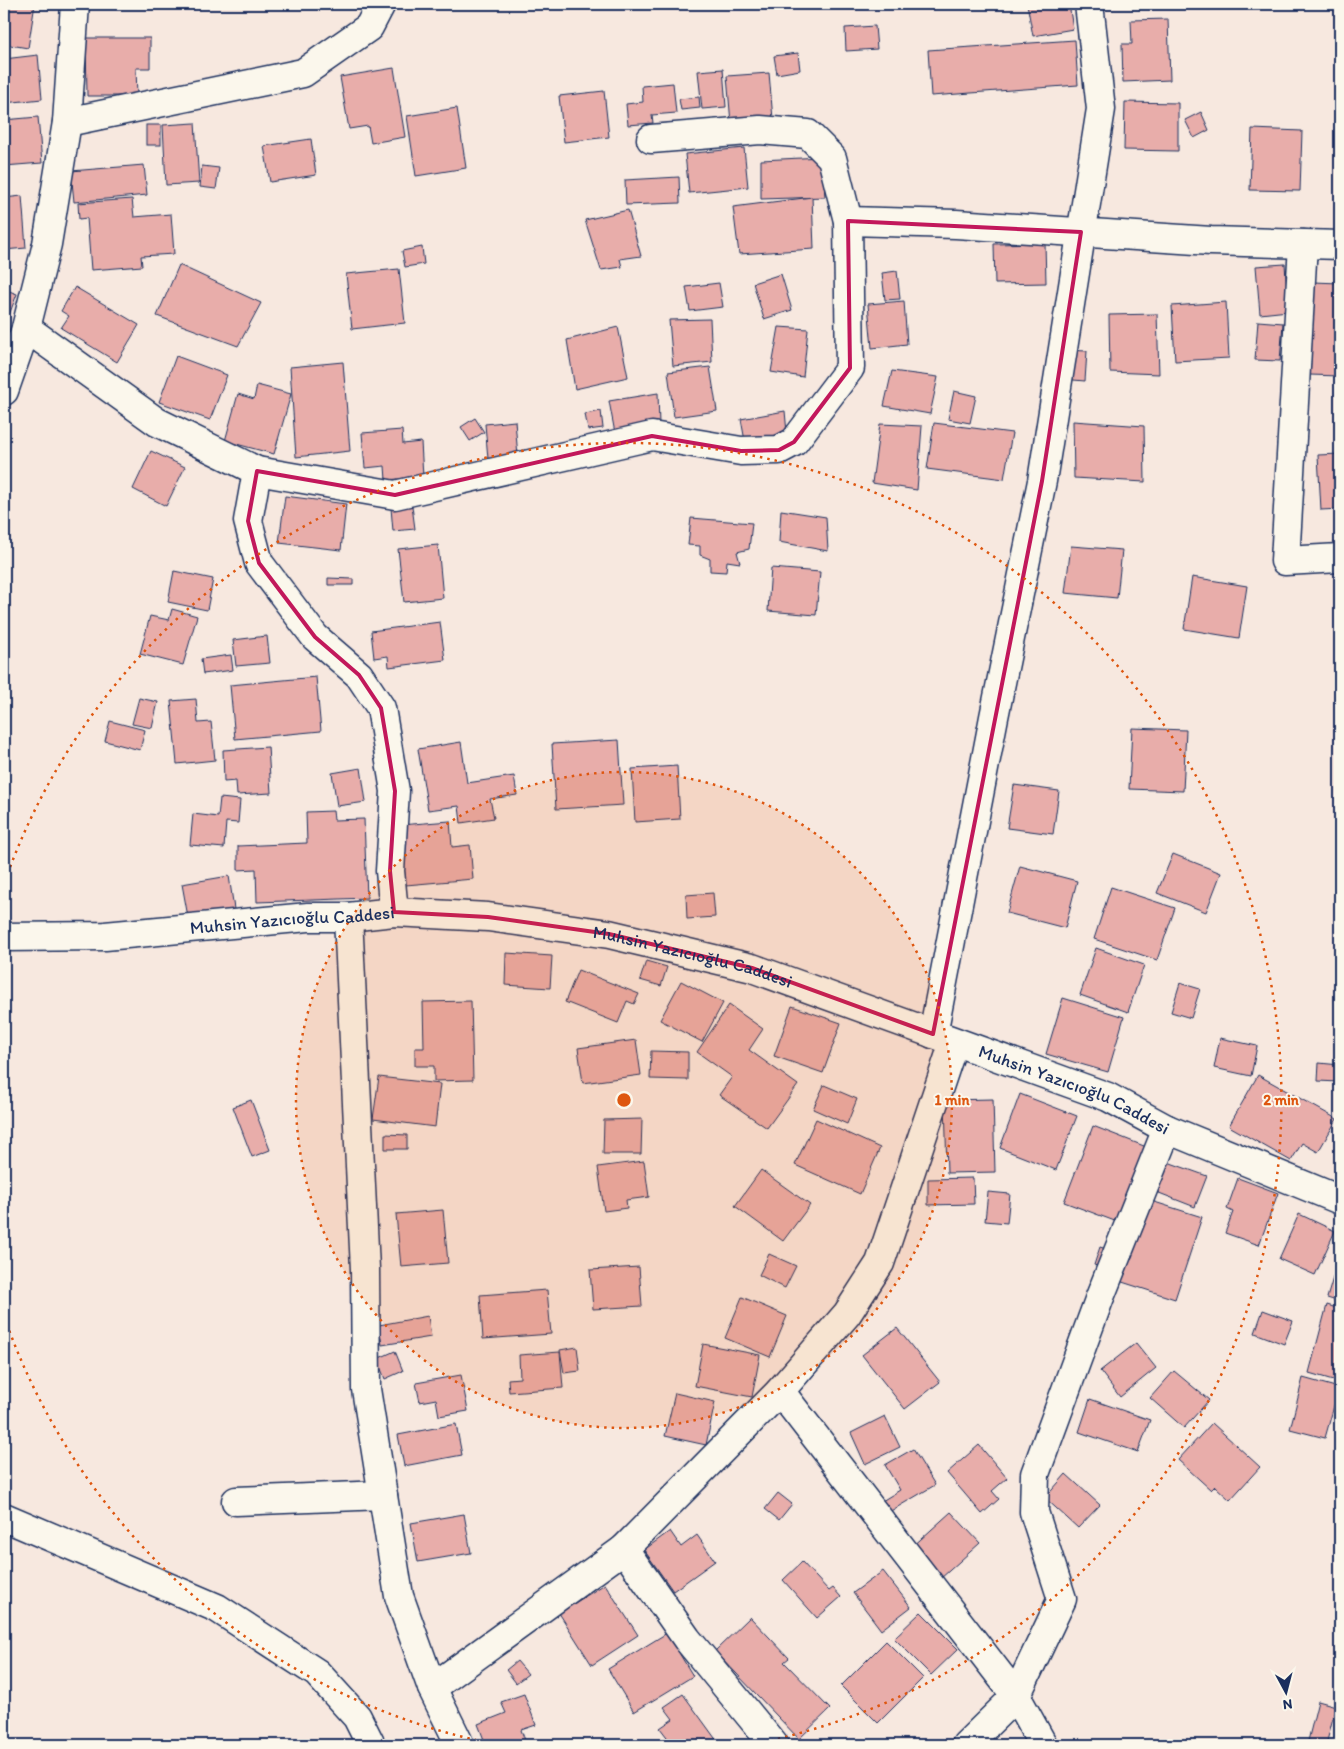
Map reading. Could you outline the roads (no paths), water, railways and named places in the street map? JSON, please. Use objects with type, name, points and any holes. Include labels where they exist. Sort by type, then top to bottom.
[{"type":"street","points":[[4,391],[26,328],[47,244],[67,122],[75,4]]},
{"type":"street","points":[[67,122],[303,73],[369,27],[381,4]]},
{"type":"street","points":[[432,1688],[624,1549],[780,1391],[847,1314],[880,1263],[944,1038],[992,727],[1042,481],[1101,109],[1089,4]]},
{"type":"street","points":[[26,328],[156,422],[257,470],[395,495],[652,436],[741,450],[779,450],[794,442],[850,368],[848,221],[832,158],[808,134],[760,130],[651,139]]},
{"type":"street","points":[[848,221],[956,224],[1211,241],[1340,245]]},
{"type":"street","points":[[1304,244],[1285,561],[1340,558]]},
{"type":"street","points":[[257,470],[248,521],[259,563],[315,637],[360,675],[381,708],[396,791],[390,871],[394,912]]},
{"type":"street","name":"Muhsin Yazıcıoğlu Caddesi","points":[[4,937],[105,936],[308,917],[348,917],[394,912],[488,917],[609,934],[752,968],[1108,1097],[1167,1129],[1340,1200]]},
{"type":"street","points":[[348,917],[365,1269],[366,1389],[399,1596],[432,1688],[460,1745]]},
{"type":"street","points":[[966,1745],[1016,1696],[1062,1599],[1034,1512],[1035,1474],[1100,1297],[1167,1129]]},
{"type":"street","points":[[780,1391],[1016,1696],[1043,1745]]},
{"type":"street","points":[[236,1501],[383,1495]]},
{"type":"street","points":[[4,1516],[217,1608],[318,1673],[357,1717],[371,1745]]},
{"type":"street","points":[[624,1549],[687,1639],[774,1745]]}]
